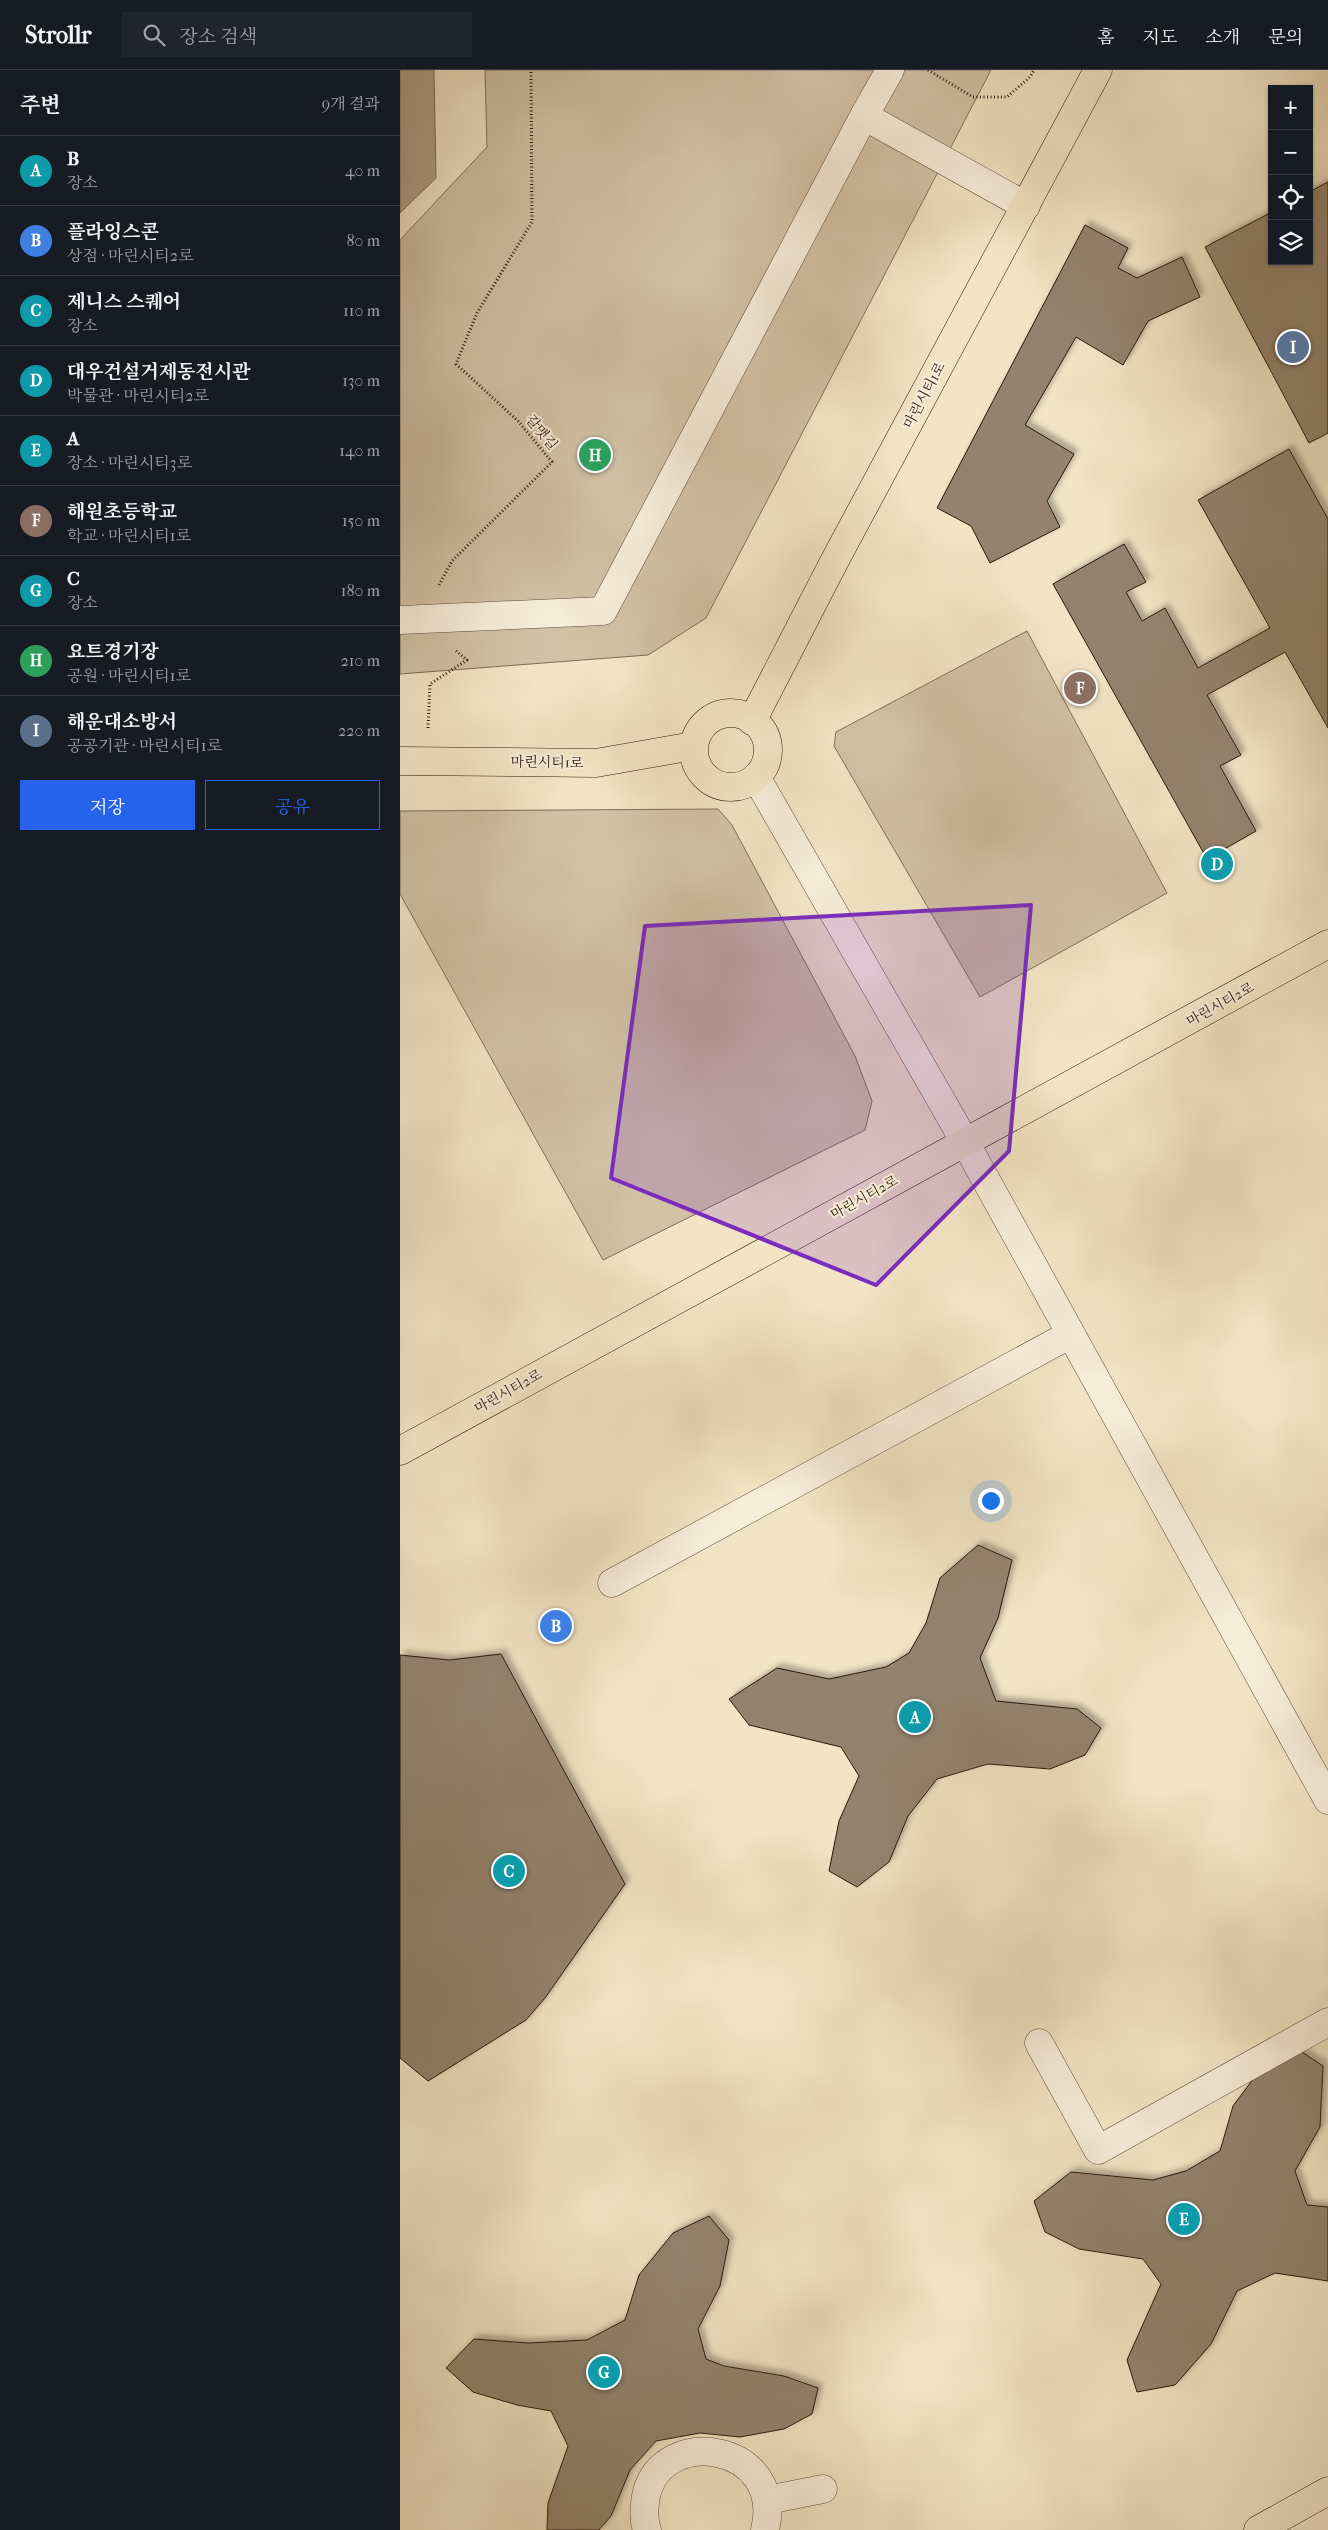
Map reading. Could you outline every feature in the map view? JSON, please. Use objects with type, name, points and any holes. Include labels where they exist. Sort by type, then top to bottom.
[{"type":"main road","name":"마린시티1로","points":[[752,721],[835,560],[1098,70]]},
{"type":"main road","points":[[734,714],[747,717],[752,721],[765,737],[768,750],[765,765],[756,777],[743,785],[728,788],[714,783],[702,774],[695,761],[693,746],[698,732],[707,721],[720,715],[734,714]]},
{"type":"main road","name":"마린시티1로","points":[[400,761],[596,763],[693,746]]},
{"type":"main road","name":"마린시티2로","points":[[400,1450],[1328,944]]},
{"type":"main road","points":[[1258,2530],[1328,2492]]},
{"type":"street","points":[[410,620],[603,611],[890,70]]},
{"type":"street","points":[[864,116],[1026,206]]},
{"type":"street","points":[[756,777],[965,1142],[1328,1800]]},
{"type":"street","points":[[612,1583],[1071,1334]]},
{"type":"street","points":[[1039,2042],[1098,2150],[1328,2022]]},
{"type":"street","points":[[647,2530],[644,2507],[647,2490],[656,2475],[669,2463],[684,2454],[702,2451],[719,2452],[736,2459],[750,2469],[761,2484],[767,2500],[768,2518],[765,2530]]},
{"type":"street","points":[[767,2500],[823,2489]]},
{"type":"path","name":"갈맷길","points":[[410,620],[452,561],[552,462],[518,420],[456,364],[478,313],[532,222],[531,70]]},
{"type":"path","points":[[928,70],[973,97],[1007,97],[1030,77],[1034,70]]},
{"type":"path","points":[[410,620],[467,660],[430,684],[427,761]]},
{"type":"highlighted area","points":[[1031,905],[1009,1151],[876,1285],[611,1178],[645,926]]},
{"type":"shaded area","points":[[400,70],[434,70],[436,178],[400,213]]},
{"type":"shaded area","points":[[485,70],[991,70],[706,618],[648,655],[400,674],[400,240],[487,147]]},
{"type":"shaded area","points":[[1027,631],[1167,893],[980,997],[834,746],[836,732]]},
{"type":"shaded area","points":[[718,809],[732,825],[855,1056],[872,1101],[865,1130],[603,1260],[400,894],[400,811]]},
{"type":"building","points":[[1328,182],[1328,433],[1309,443],[1205,247],[1268,214],[1268,265],[1313,265],[1313,190]]},
{"type":"building","points":[[1085,225],[1128,248],[1118,268],[1137,278],[1182,257],[1200,297],[1148,321],[1123,365],[1076,337],[1025,425],[1074,454],[1047,501],[1060,527],[990,563],[971,526],[937,508]]},
{"type":"building","points":[[1289,449],[1328,519],[1328,728],[1285,652],[1207,695],[1241,755],[1220,766],[1256,831],[1207,859],[1053,584],[1124,544],[1146,582],[1126,592],[1142,621],[1165,608],[1198,668],[1270,628],[1198,500]]},
{"type":"building","points":[[978,1545],[1012,1560],[998,1618],[980,1658],[996,1701],[1077,1709],[1101,1728],[1085,1755],[1050,1769],[988,1764],[937,1779],[908,1816],[889,1862],[857,1887],[829,1871],[839,1821],[859,1776],[841,1747],[749,1725],[729,1699],[777,1668],[829,1679],[886,1667],[909,1653],[926,1623],[940,1578]]},
{"type":"building","points":[[501,1654],[625,1884],[545,1998],[526,2020],[428,2081],[400,2058],[400,1655],[449,1660]]},
{"type":"building","points":[[1299,2050],[1323,2066],[1320,2127],[1295,2171],[1307,2205],[1328,2207],[1328,2281],[1275,2273],[1237,2291],[1211,2344],[1175,2385],[1137,2392],[1127,2360],[1161,2284],[1143,2259],[1079,2249],[1045,2232],[1034,2201],[1071,2172],[1153,2180],[1186,2171],[1220,2151],[1233,2106],[1260,2070]]},
{"type":"building","points":[[709,2216],[729,2240],[720,2286],[698,2329],[706,2359],[724,2366],[784,2376],[818,2388],[812,2414],[784,2429],[740,2437],[700,2433],[656,2441],[630,2470],[611,2516],[599,2530],[547,2530],[548,2503],[568,2446],[551,2411],[517,2405],[473,2392],[446,2368],[474,2339],[528,2343],[587,2340],[625,2320],[639,2275],[673,2233]]},
{"type":"place","name":"해운대소방서","points":[[1293,347]]},
{"type":"place","name":"요트경기장","points":[[595,455]]},
{"type":"place","name":"해원초등학교","points":[[1080,688]]},
{"type":"place","name":"대우건설거제동전시관","points":[[1217,864]]},
{"type":"place","name":"플라잉스콘","points":[[556,1626]]},
{"type":"place","name":"B","points":[[915,1717]]},
{"type":"place","name":"제니스 스퀘어","points":[[509,1871]]},
{"type":"place","name":"A","points":[[1184,2219]]},
{"type":"place","name":"C","points":[[604,2372]]}]
